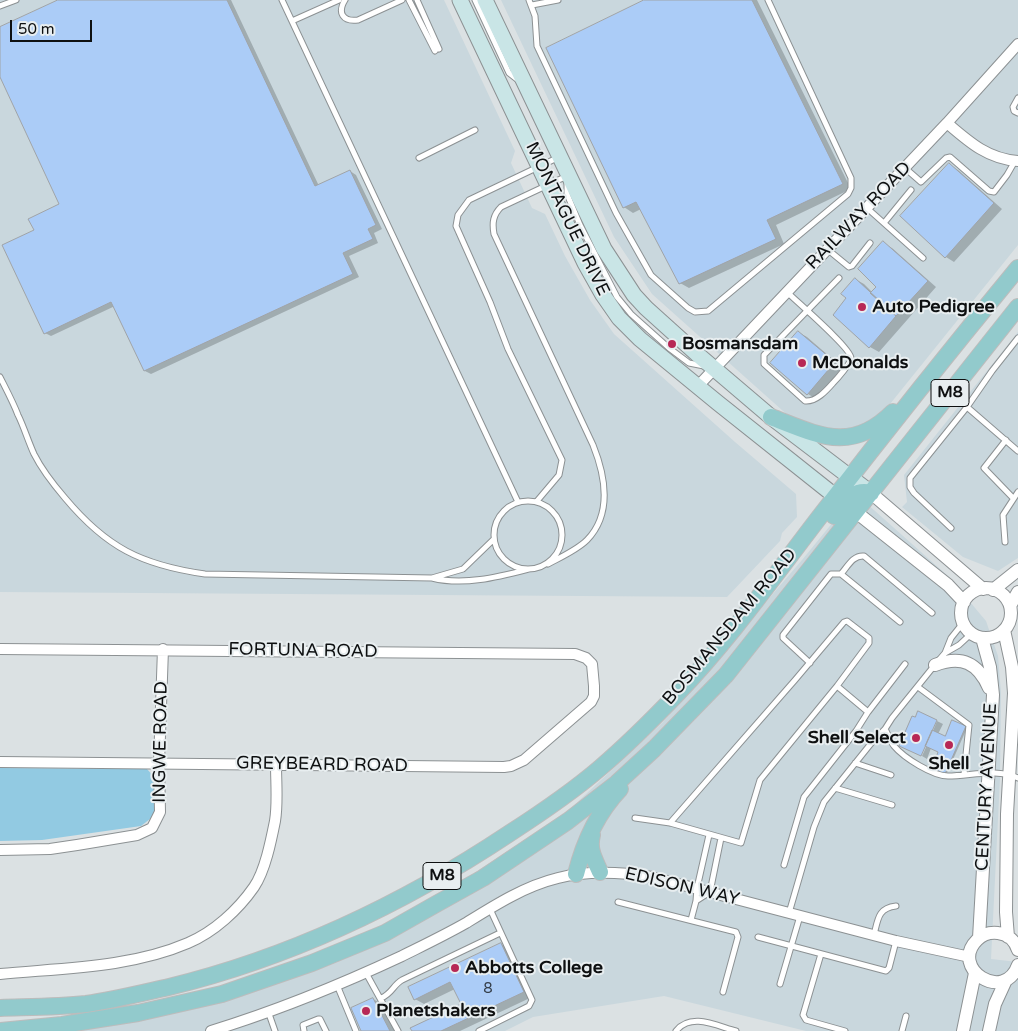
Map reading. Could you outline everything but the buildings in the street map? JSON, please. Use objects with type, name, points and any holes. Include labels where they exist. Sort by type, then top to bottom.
[{"type":"main road","name":"MONTAGUE DRIVE","points":[[460,0],[594,281],[620,318],[640,339],[845,504]]},
{"type":"main road","name":"MONTAGUE DRIVE","points":[[485,0],[522,81],[604,249],[634,295],[697,354],[771,417],[871,493]]},
{"type":"main road","name":"BOSMANSDAM ROAD","points":[[0,1031],[62,1025],[138,1013],[222,994],[312,963],[385,933],[483,878],[568,821],[617,783],[654,749],[726,675],[845,504],[851,477],[940,363],[1018,268]]},
{"type":"main road","name":"M8","points":[[871,493],[1018,307]]},
{"type":"main road","points":[[771,417],[825,436],[843,438],[861,434],[872,430],[888,417],[940,363]]},
{"type":"main road","points":[[845,504],[855,494],[862,492],[871,493]]},
{"type":"main road","name":"BOSMANSDAM ROAD","points":[[0,1008],[85,1004],[124,998],[210,977],[307,943],[376,911],[473,858],[565,796],[601,767],[678,692],[845,504]]},
{"type":"main road","points":[[576,874],[584,844],[595,824],[615,794],[654,749]]},
{"type":"main road","points":[[595,824],[590,845],[592,856],[600,872]]},
{"type":"street","name":"RAILWAY ROAD","points":[[698,386],[786,291],[905,168],[1018,44]]},
{"type":"street","points":[[947,123],[982,152],[999,159],[1017,161]]},
{"type":"street","points":[[871,493],[988,589],[1002,595],[1010,606]]},
{"type":"street","points":[[845,504],[944,582],[964,602]]},
{"type":"street","points":[[1018,570],[988,589],[970,594],[964,602],[961,612],[963,623],[977,635],[994,637],[1004,630],[1010,621],[1010,606],[1018,592]]},
{"type":"street","name":"CENTURY AVENUE","points":[[1004,630],[1014,683],[1013,776],[1006,912],[1008,937]]},
{"type":"street","name":"CENTURY AVENUE","points":[[977,635],[990,667],[993,695],[979,938]]},
{"type":"street","name":"FORTUNA ROAD","points":[[0,649],[576,654],[586,658],[592,664],[594,673]]},
{"type":"street","name":"INGWE ROAD","points":[[0,850],[50,849],[137,835],[146,832],[156,822],[160,812],[159,763],[163,649]]},
{"type":"street","points":[[935,665],[952,660],[970,664],[982,674],[993,695]]},
{"type":"street","name":"GREYBEARD ROAD","points":[[0,762],[511,766],[524,760],[591,702],[594,696],[594,673]]},
{"type":"street","points":[[0,974],[113,962],[151,955],[188,943],[214,928],[238,906],[255,885],[266,856],[275,820],[276,764]]},
{"type":"street","name":"EDISON WAY","points":[[211,1031],[366,973],[438,939],[520,891],[540,883],[576,874],[614,872],[652,877],[874,936],[970,957]]},
{"type":"street","points":[[1014,973],[999,982],[986,980],[975,973],[970,957],[974,944],[979,938],[990,933],[1002,934],[1008,937],[1013,941],[1018,950]]},
{"type":"street","points":[[963,1031],[975,973]]},
{"type":"street","points":[[989,1031],[995,1004],[1014,973]]},
{"type":"lane","points":[[0,6],[16,0]]},
{"type":"lane","points":[[282,0],[518,502]]},
{"type":"lane","points":[[292,21],[339,0]]},
{"type":"lane","points":[[345,0],[342,7],[343,16],[345,19],[353,21],[402,0]]},
{"type":"lane","points":[[409,0],[437,50],[417,0]]},
{"type":"lane","points":[[475,0],[509,73],[522,81]]},
{"type":"lane","points":[[558,0],[530,3],[537,27],[537,46],[620,221],[651,275],[695,312],[708,311],[848,194],[851,188],[851,178],[768,0]]},
{"type":"lane","points":[[1018,98],[1013,107],[1014,111],[1018,114]]},
{"type":"lane","points":[[419,158],[475,130]]},
{"type":"lane","points":[[537,501],[559,475],[562,460],[508,349],[490,302],[456,226],[458,215],[469,200],[559,157]]},
{"type":"lane","points":[[905,168],[921,182],[946,158],[950,157],[989,191],[994,192],[1017,161]]},
{"type":"lane","points":[[432,578],[441,581],[466,581],[539,568],[588,540],[600,516],[605,490],[603,474],[593,445],[494,234],[493,227],[495,215],[501,207],[568,176]]},
{"type":"lane","points":[[884,223],[911,190]]},
{"type":"lane","points":[[867,208],[923,258]]},
{"type":"lane","points":[[827,249],[849,267],[852,266],[870,243]]},
{"type":"lane","points":[[786,291],[807,311],[846,348],[851,358],[832,384],[816,399],[809,402],[805,401],[764,364],[763,358],[807,311],[839,278]]},
{"type":"lane","points":[[951,528],[914,493],[910,487],[910,478],[967,407],[1018,338]]},
{"type":"lane","points":[[0,377],[34,454],[51,482],[77,513],[98,533],[120,548],[146,561],[176,570],[205,574],[432,578],[463,569],[494,539]]},
{"type":"lane","points":[[967,407],[1018,451]]},
{"type":"lane","points":[[1006,440],[984,468],[1013,498]]},
{"type":"lane","points":[[1005,542],[1003,515],[1018,492]]},
{"type":"lane","points":[[529,569],[520,568],[506,561],[497,549],[494,539],[497,519],[503,511],[518,502],[537,501],[548,506],[556,513],[561,523],[563,534],[562,546],[548,564]]},
{"type":"lane","points":[[842,574],[854,558],[864,556],[932,613]]},
{"type":"lane","points":[[810,663],[783,638],[783,635],[831,574],[842,574],[900,622]]},
{"type":"lane","points":[[636,818],[670,823],[739,844],[742,842],[760,780],[837,686],[869,643],[869,638],[845,621],[670,823]]},
{"type":"lane","points":[[789,913],[818,813],[824,802],[945,653],[951,638],[963,623]]},
{"type":"lane","points":[[945,653],[977,635]]},
{"type":"lane","points":[[784,865],[804,797],[905,664]]},
{"type":"lane","points":[[837,686],[868,712]]},
{"type":"lane","points":[[918,686],[969,725],[964,774]]},
{"type":"lane","points":[[885,729],[893,745],[902,754],[926,769],[943,776],[988,773],[1013,776]]},
{"type":"lane","points":[[855,763],[891,775]]},
{"type":"lane","points":[[835,788],[892,805]]},
{"type":"lane","points":[[691,920],[709,835]]},
{"type":"lane","points":[[696,901],[710,892],[721,838]]},
{"type":"lane","points":[[618,902],[735,931],[738,934],[723,992]]},
{"type":"lane","points":[[874,936],[882,911],[896,906]]},
{"type":"lane","points":[[478,1031],[529,1006],[532,1002],[532,998],[490,909]]},
{"type":"lane","points":[[780,984],[800,916]]},
{"type":"lane","points":[[381,998],[390,994],[397,983],[402,980],[500,933]]},
{"type":"lane","points":[[758,937],[887,971],[896,941]]},
{"type":"lane","points":[[820,954],[803,1018],[845,1031]]},
{"type":"lane","points":[[366,973],[398,1031]]},
{"type":"lane","points":[[337,985],[356,1031]]},
{"type":"lane","points":[[268,1011],[275,1031]]},
{"type":"lane","points":[[902,1031],[906,1016]]},
{"type":"lane","points":[[304,1031],[303,1025],[318,1019],[320,1019],[326,1031]]},
{"type":"lane","points":[[676,1031],[685,1022],[696,1020],[736,1031]]},
{"type":"shaded area","points":[[0,0],[444,0],[515,151],[511,163],[532,208],[545,214],[565,256],[590,300],[614,334],[796,494],[797,517],[782,533],[780,541],[727,597],[0,592]]},
{"type":"shaded area","points":[[501,0],[1018,0],[1018,245],[886,409],[863,428],[827,432],[792,419],[652,294],[614,237]]},
{"type":"shaded area","points":[[1018,332],[1018,558],[998,571],[963,557],[902,507],[907,502],[904,475]]},
{"type":"shaded area","points":[[856,494],[949,577],[986,621],[998,656],[1001,693],[1000,779],[991,959],[1018,962],[1018,1031],[806,1031],[664,996],[533,1017],[505,1031],[54,1031],[313,969],[432,901],[527,838],[570,809],[662,723]]},
{"type":"shaded area","points":[[0,768],[147,769],[155,778],[156,809],[150,819],[141,826],[42,840],[0,841]]},
{"type":"place","name":"Auto Pedigree","points":[[862,307]]},
{"type":"place","name":"Bosmansdam","points":[[672,344]]},
{"type":"place","name":"McDonalds","points":[[802,363]]},
{"type":"place","name":"Shell Select","points":[[916,738]]},
{"type":"place","name":"Shell","points":[[949,745]]},
{"type":"place","name":"Abbotts College","points":[[455,968]]},
{"type":"place","name":"Planetshakers","points":[[366,1011]]}]
